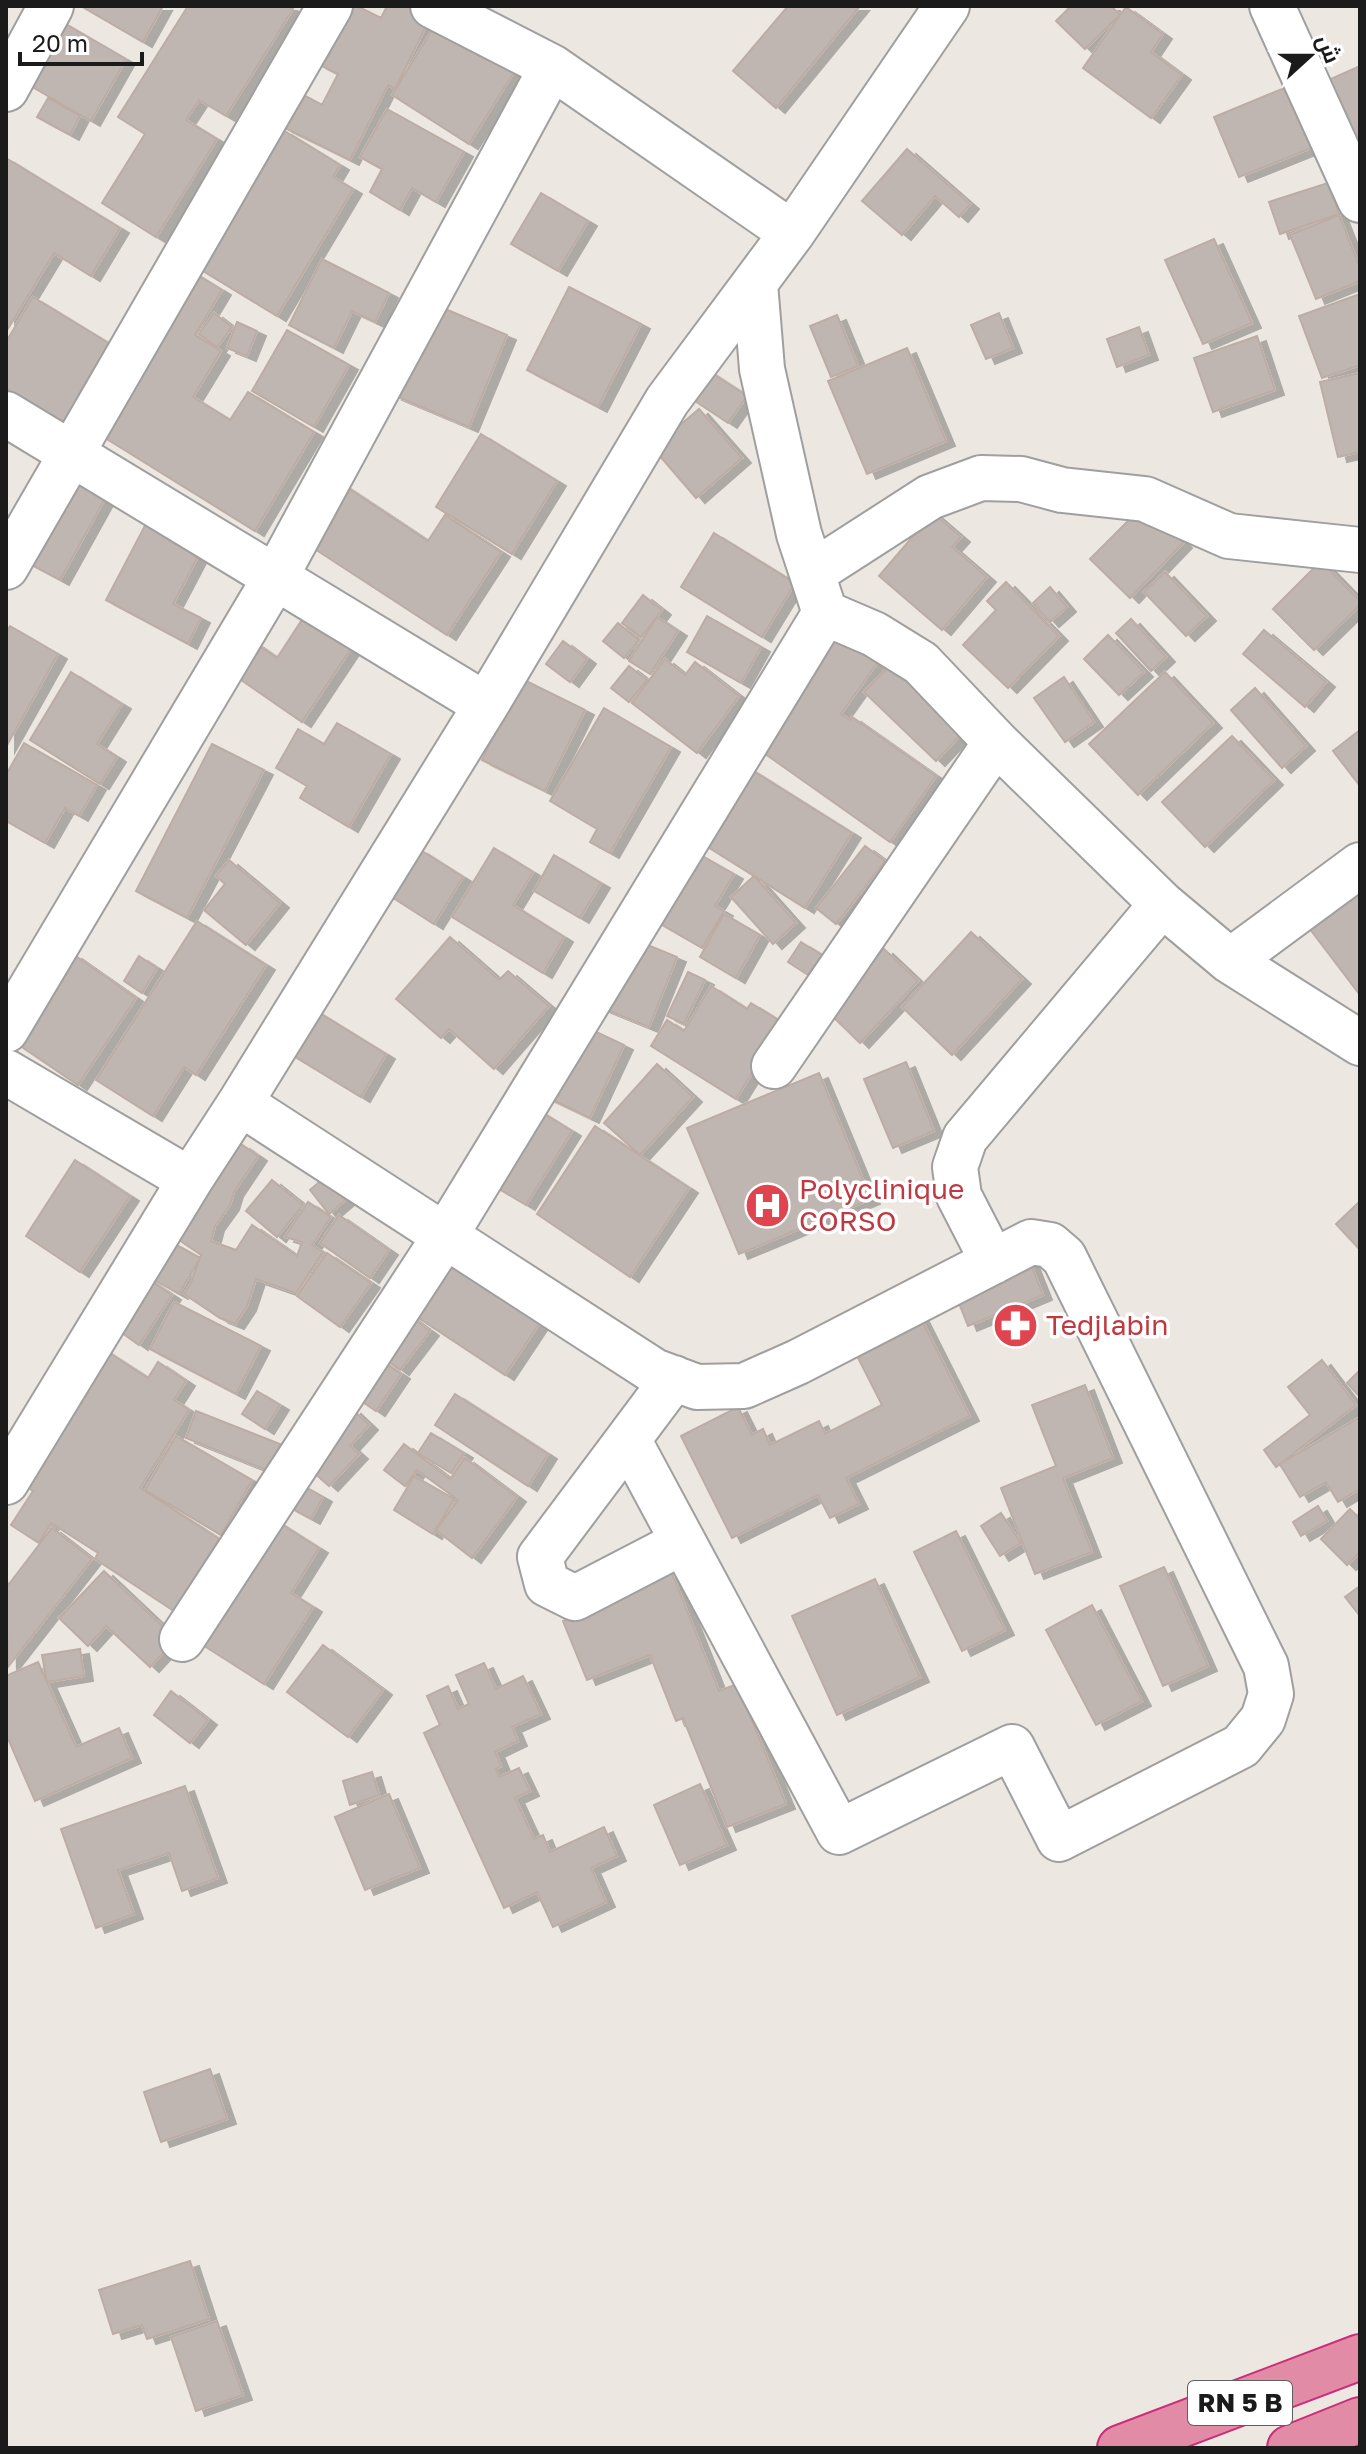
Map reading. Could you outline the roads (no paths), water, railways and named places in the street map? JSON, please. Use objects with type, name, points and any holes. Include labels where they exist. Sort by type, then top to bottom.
[{"type":"highway","name":"RN 5 B","points":[[1120,2448],[1360,2357]]},
{"type":"highway","name":"RN 5 B","points":[[1290,2448],[1360,2420]]},
{"type":"street","points":[[6,89],[51,6]]},
{"type":"street","points":[[6,567],[330,6]]},
{"type":"street","points":[[433,6],[552,67],[792,233]]},
{"type":"street","points":[[6,1482],[486,705],[667,401],[792,233],[947,6]]},
{"type":"street","points":[[1272,6],[1360,200]]},
{"type":"street","points":[[6,1030],[275,578],[552,67]]},
{"type":"street","points":[[755,283],[762,369],[799,534],[825,613],[874,634],[921,663],[996,742],[1162,904],[1230,961],[1360,1043]]},
{"type":"street","points":[[6,414],[486,705]]},
{"type":"street","points":[[812,573],[930,497],[981,478],[1021,479],[1062,490],[1145,499],[1229,536],[1360,550]]},
{"type":"street","points":[[182,1639],[445,1236],[825,613]]},
{"type":"street","points":[[774,1066],[996,742]]},
{"type":"street","points":[[1230,961],[1360,865]]},
{"type":"street","points":[[993,1262],[959,1196],[955,1167],[965,1138],[1162,904]]},
{"type":"street","points":[[6,1072],[190,1180]]},
{"type":"street","points":[[240,1103],[654,1371],[697,1387],[744,1386],[798,1362],[1031,1242],[1050,1245],[1064,1257],[1266,1666],[1271,1694],[1263,1719],[1241,1746],[1059,1839],[1012,1747],[839,1832],[629,1441]]},
{"type":"street","points":[[674,1378],[540,1557],[547,1584],[575,1598],[683,1542]]},
{"type":"place","name":"Polyclinique CORSO","points":[[768,1205]]},
{"type":"place","name":"Tedjlabin","points":[[1015,1325]]}]
